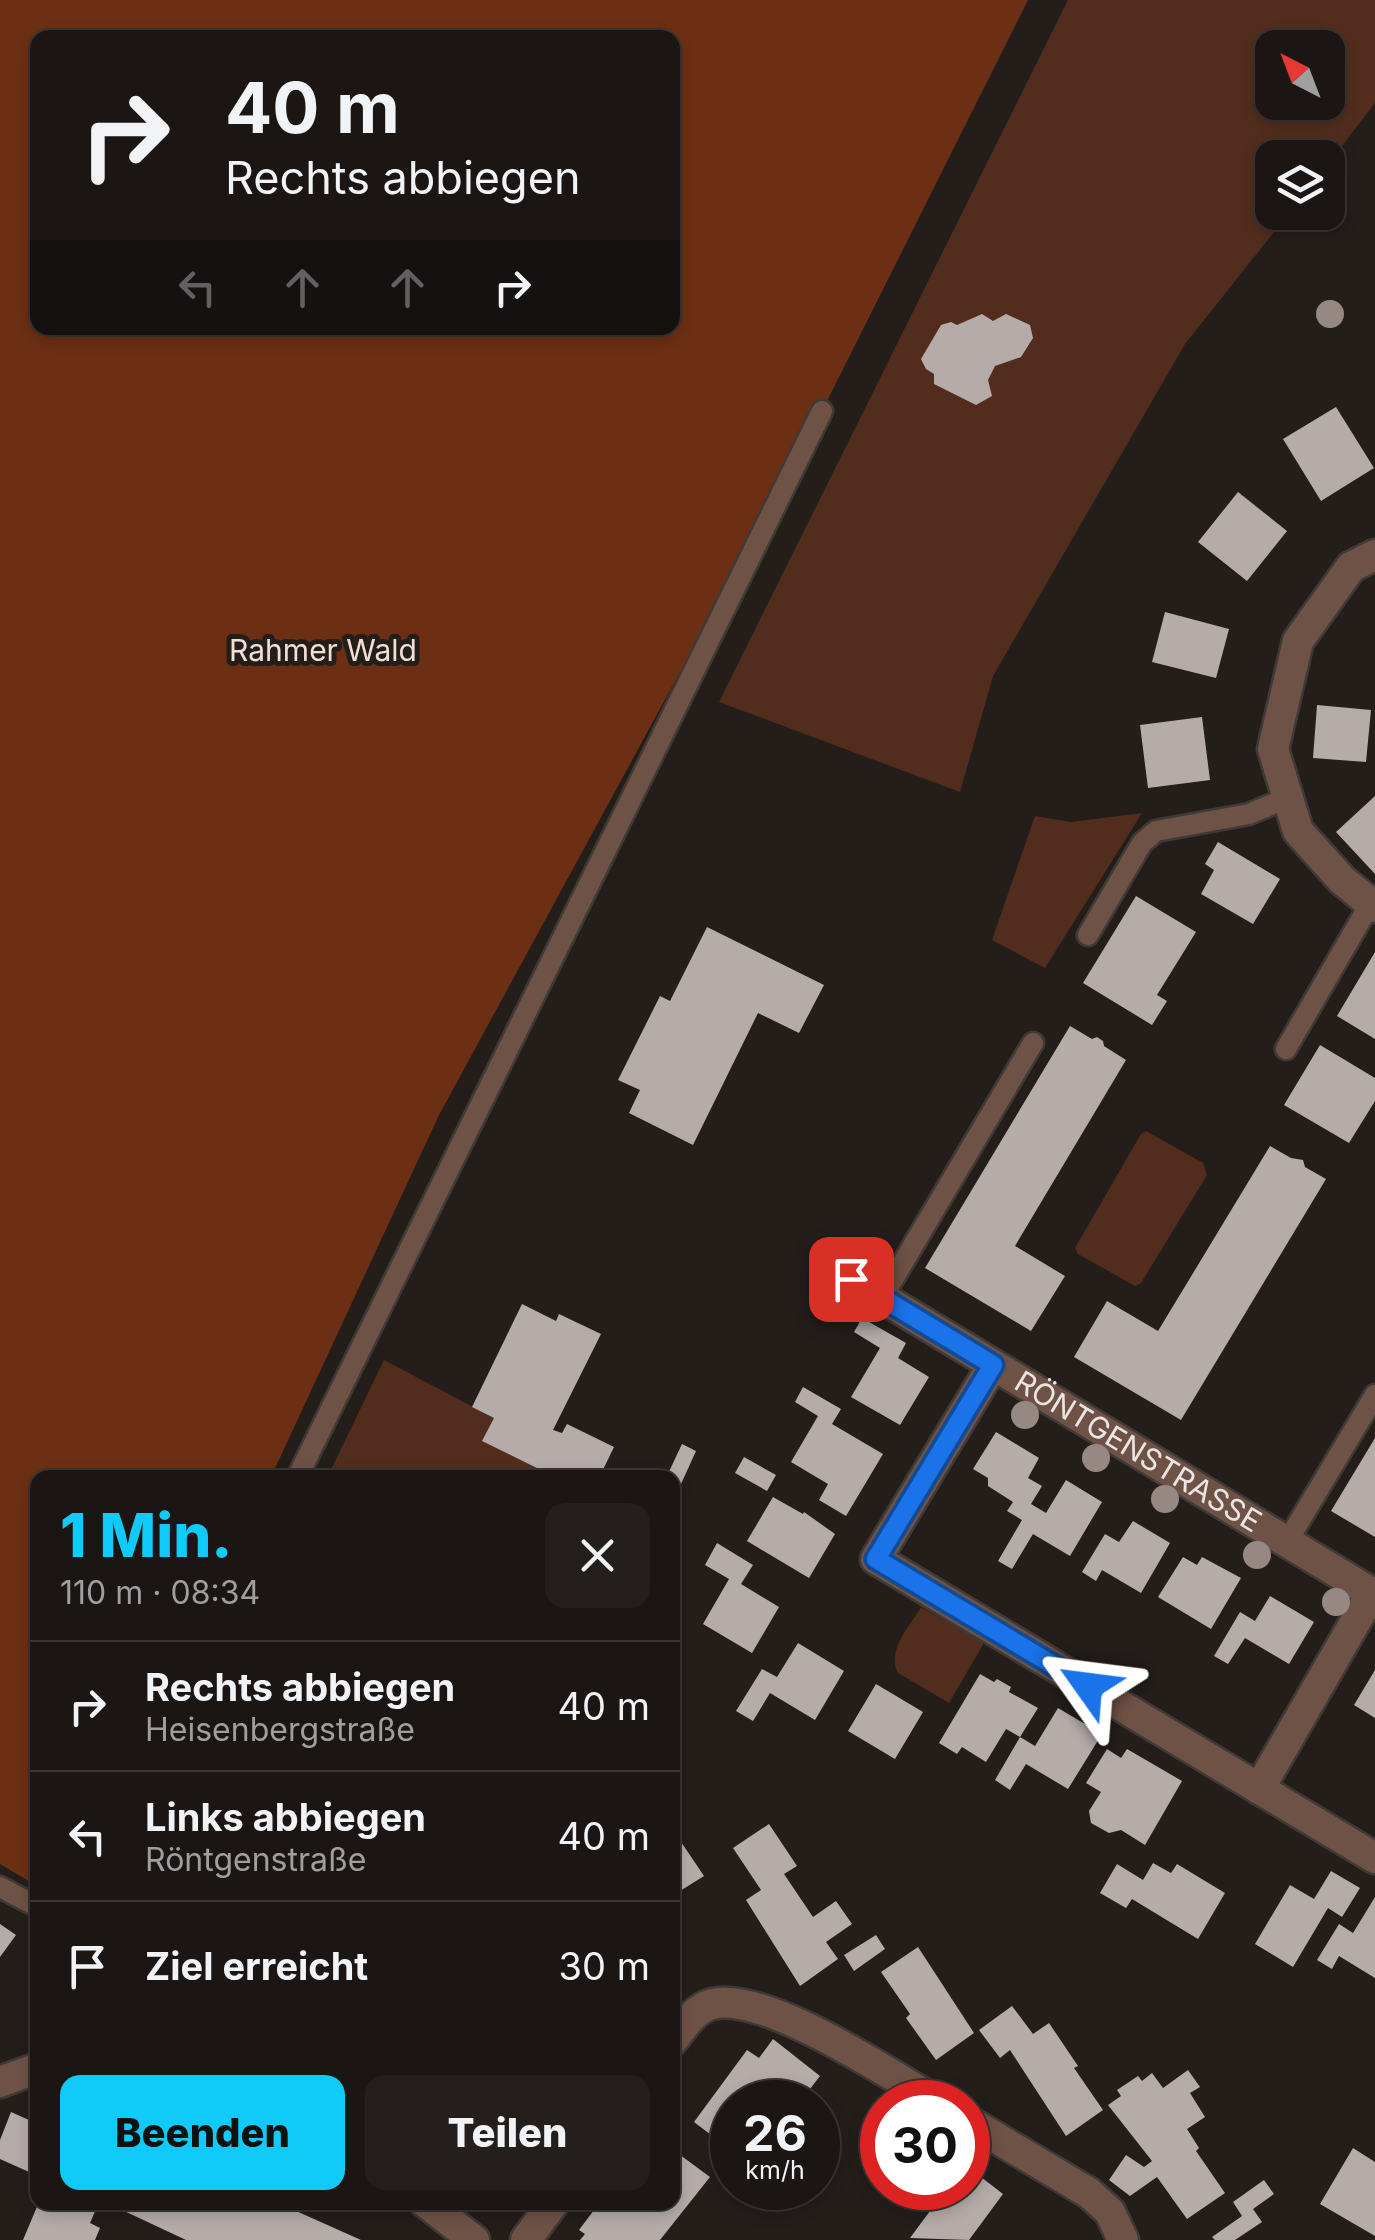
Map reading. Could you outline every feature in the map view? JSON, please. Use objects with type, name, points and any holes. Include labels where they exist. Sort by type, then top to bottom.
[{"type":"street","points":[[1372,906],[1298,832],[1272,749],[1298,641],[1352,567],[1375,555]]},
{"type":"street","name":"RÖNTGENSTRASSE","points":[[851,1279],[1374,1594]]},
{"type":"street","points":[[993,1365],[876,1559],[1375,1858]]},
{"type":"street","points":[[1259,1789],[1374,1594]]},
{"type":"street","points":[[680,2030],[708,2005],[738,2001],[833,2040],[900,2080]]},
{"type":"street","points":[[0,2082],[30,2071]]},
{"type":"street","points":[[990,2133],[1089,2193],[1110,2212],[1124,2240]]},
{"type":"street","points":[[435,2210],[474,2240]]},
{"type":"street","points":[[526,2240],[548,2210]]},
{"type":"lane","points":[[301,1470],[822,412]]},
{"type":"lane","points":[[1088,935],[1142,843],[1156,831],[1249,814],[1286,798]]},
{"type":"lane","points":[[1286,1049],[1372,906]]},
{"type":"lane","points":[[882,1298],[1033,1043]]},
{"type":"lane","points":[[1287,1542],[1375,1395]]},
{"type":"lane","points":[[0,1888],[30,1904]]},
{"type":"shaded area","points":[[1068,0],[1375,0],[1375,103],[1345,142],[1255,140],[1255,230],[1276,230],[1185,344],[993,676],[960,792],[719,702]]},
{"type":"shaded area","points":[[1142,813],[1045,968],[992,940],[1035,816],[1071,822]]},
{"type":"shaded area","points":[[1146,1131],[1203,1163],[1207,1175],[1141,1283],[1135,1286],[1078,1254],[1075,1248]]},
{"type":"shaded area","points":[[384,1360],[494,1418],[483,1441],[541,1470],[331,1470]]},
{"type":"shaded area","points":[[921,1607],[984,1643],[949,1703],[898,1673],[895,1665],[897,1647]]},
{"type":"green space","name":"Rahmer Wald","points":[[0,0],[1028,0],[822,411],[439,1115],[274,1470],[30,1470],[30,1882],[0,1864]]},
{"type":"building","points":[[982,314],[993,321],[1006,314],[1030,325],[1033,338],[1021,357],[995,366],[988,380],[992,396],[976,405],[934,384],[934,374],[921,359],[941,325],[957,325]]},
{"type":"building","points":[[1336,407],[1374,468],[1321,501],[1283,439]]},
{"type":"building","points":[[1238,492],[1287,531],[1247,581],[1198,542]]},
{"type":"building","points":[[1165,612],[1229,629],[1216,678],[1152,662]]},
{"type":"building","points":[[1317,705],[1371,710],[1366,762],[1313,758]]},
{"type":"building","points":[[1202,717],[1210,780],[1148,788],[1140,725]]},
{"type":"building","points":[[1375,796],[1375,874],[1336,832]]},
{"type":"building","points":[[1218,842],[1280,879],[1253,924],[1201,894],[1214,870],[1205,864]]},
{"type":"building","points":[[1136,896],[1196,932],[1157,995],[1167,1001],[1152,1025],[1083,983]]},
{"type":"building","points":[[707,927],[824,985],[799,1033],[758,1013],[693,1145],[629,1113],[640,1090],[618,1080],[660,996],[670,1001]]},
{"type":"building","points":[[1375,952],[1375,1039],[1337,1016]]},
{"type":"building","points":[[1070,1026],[1092,1039],[1097,1037],[1126,1060],[1015,1246],[1065,1276],[1031,1331],[925,1268]]},
{"type":"building","points":[[1320,1045],[1375,1078],[1375,1101],[1349,1143],[1284,1105]]},
{"type":"building","points":[[1270,1146],[1303,1160],[1305,1167],[1326,1179],[1181,1420],[1074,1357],[1107,1301],[1158,1331]]},
{"type":"building","points":[[522,1304],[556,1321],[559,1314],[601,1334],[553,1430],[562,1433],[567,1424],[614,1447],[603,1470],[541,1470],[482,1441],[494,1418],[472,1407]]},
{"type":"building","points":[[862,1318],[906,1343],[898,1358],[929,1377],[900,1425],[851,1397],[880,1348],[854,1332]]},
{"type":"building","points":[[803,1387],[841,1409],[832,1424],[883,1454],[846,1516],[819,1500],[828,1484],[791,1462],[818,1416],[795,1402]]},
{"type":"building","points":[[996,1432],[1039,1458],[1028,1478],[1042,1486],[1031,1504],[1046,1513],[1066,1480],[1102,1502],[1070,1556],[1033,1534],[1012,1569],[998,1561],[1022,1520],[1007,1511],[1013,1502],[988,1486],[988,1478],[973,1469]]},
{"type":"building","points":[[1375,1438],[1375,1537],[1331,1511]]},
{"type":"building","points":[[682,1444],[696,1451],[680,1486],[680,1470],[670,1470]]},
{"type":"building","points":[[744,1457],[776,1475],[767,1491],[735,1473]]},
{"type":"building","points":[[773,1497],[804,1512],[835,1534],[809,1578],[747,1541]]},
{"type":"building","points":[[1133,1521],[1170,1543],[1141,1593],[1102,1570],[1096,1581],[1082,1572],[1105,1534],[1119,1542]]},
{"type":"building","points":[[717,1543],[753,1565],[741,1584],[779,1607],[752,1653],[703,1624],[729,1579],[705,1565]]},
{"type":"building","points":[[1183,1557],[1197,1565],[1202,1557],[1241,1578],[1211,1629],[1158,1597]]},
{"type":"building","points":[[1270,1596],[1314,1622],[1289,1664],[1245,1638],[1228,1664],[1214,1656],[1240,1612],[1255,1621]]},
{"type":"building","points":[[798,1643],[844,1671],[815,1720],[770,1693],[753,1721],[736,1711],[762,1669],[777,1677]]},
{"type":"building","points":[[1375,1670],[1375,1718],[1354,1705]]},
{"type":"building","points":[[980,1674],[1011,1687],[1009,1692],[1038,1708],[1020,1737],[1006,1729],[986,1762],[962,1747],[957,1754],[939,1743]]},
{"type":"building","points":[[876,1684],[923,1712],[895,1759],[848,1731]]},
{"type":"building","points":[[1058,1708],[1102,1734],[1068,1789],[1026,1764],[1010,1790],[995,1780],[1020,1737],[1035,1746]]},
{"type":"building","points":[[1107,1749],[1121,1758],[1127,1749],[1182,1781],[1145,1845],[1121,1830],[1109,1833],[1091,1823],[1089,1811],[1101,1792],[1086,1783]]},
{"type":"building","points":[[769,1824],[797,1866],[784,1874],[813,1917],[836,1901],[852,1924],[826,1942],[838,1959],[800,1986],[746,1900],[761,1890],[733,1848]]},
{"type":"building","points":[[680,1840],[704,1876],[680,1891]]},
{"type":"building","points":[[1153,1863],[1171,1873],[1177,1864],[1225,1893],[1198,1939],[1132,1899],[1126,1908],[1100,1893],[1117,1864],[1143,1880]]},
{"type":"building","points":[[1331,1871],[1360,1888],[1342,1917],[1328,1908],[1293,1967],[1255,1944],[1290,1885],[1314,1899]]},
{"type":"building","points":[[1375,1897],[1375,1978],[1339,1956],[1332,1969],[1317,1960],[1339,1924],[1353,1933]]},
{"type":"building","points":[[0,1924],[16,1935],[0,1957]]},
{"type":"building","points":[[876,1935],[885,1949],[854,1971],[844,1955]]},
{"type":"building","points":[[918,1947],[974,2033],[936,2060],[906,2018],[910,2014],[881,1972]]},
{"type":"building","points":[[1012,2006],[1033,2034],[1049,2023],[1103,2110],[1066,2136],[1010,2050],[1000,2058],[979,2030]]},
{"type":"building","points":[[773,2039],[820,2076],[817,2080],[725,2080],[747,2050],[759,2058]]},
{"type":"building","points":[[1188,2070],[1200,2087],[1190,2093],[1205,2117],[1187,2129],[1199,2148],[1196,2151],[1225,2193],[1187,2219],[1157,2177],[1130,2196],[1109,2180],[1126,2155],[1144,2167],[1152,2161],[1108,2105],[1121,2096],[1117,2090],[1138,2076],[1142,2081],[1152,2073],[1163,2088]]},
{"type":"building","points":[[710,2100],[710,2134],[694,2122]]},
{"type":"building","points":[[11,2112],[30,2120],[30,2172],[0,2159],[0,2140]]},
{"type":"building","points":[[1353,2148],[1375,2162],[1375,2236],[1320,2204]]},
{"type":"building","points":[[680,2155],[710,2177],[660,2240],[580,2240],[585,2234],[579,2230],[594,2210],[680,2210]]},
{"type":"building","points":[[1264,2180],[1274,2194],[1253,2209],[1262,2222],[1235,2240],[1215,2240],[1212,2237],[1242,2216],[1233,2202]]},
{"type":"building","points":[[990,2184],[1003,2194],[969,2240],[910,2238],[931,2210],[990,2210]]},
{"type":"building","points":[[36,2210],[96,2210],[90,2223],[100,2228],[95,2240],[23,2240]]},
{"type":"building","points":[[122,2210],[294,2210],[361,2240],[186,2240]]},
{"type":"route","points":[[851,1279],[993,1365],[876,1559],[1088,1686]]}]
